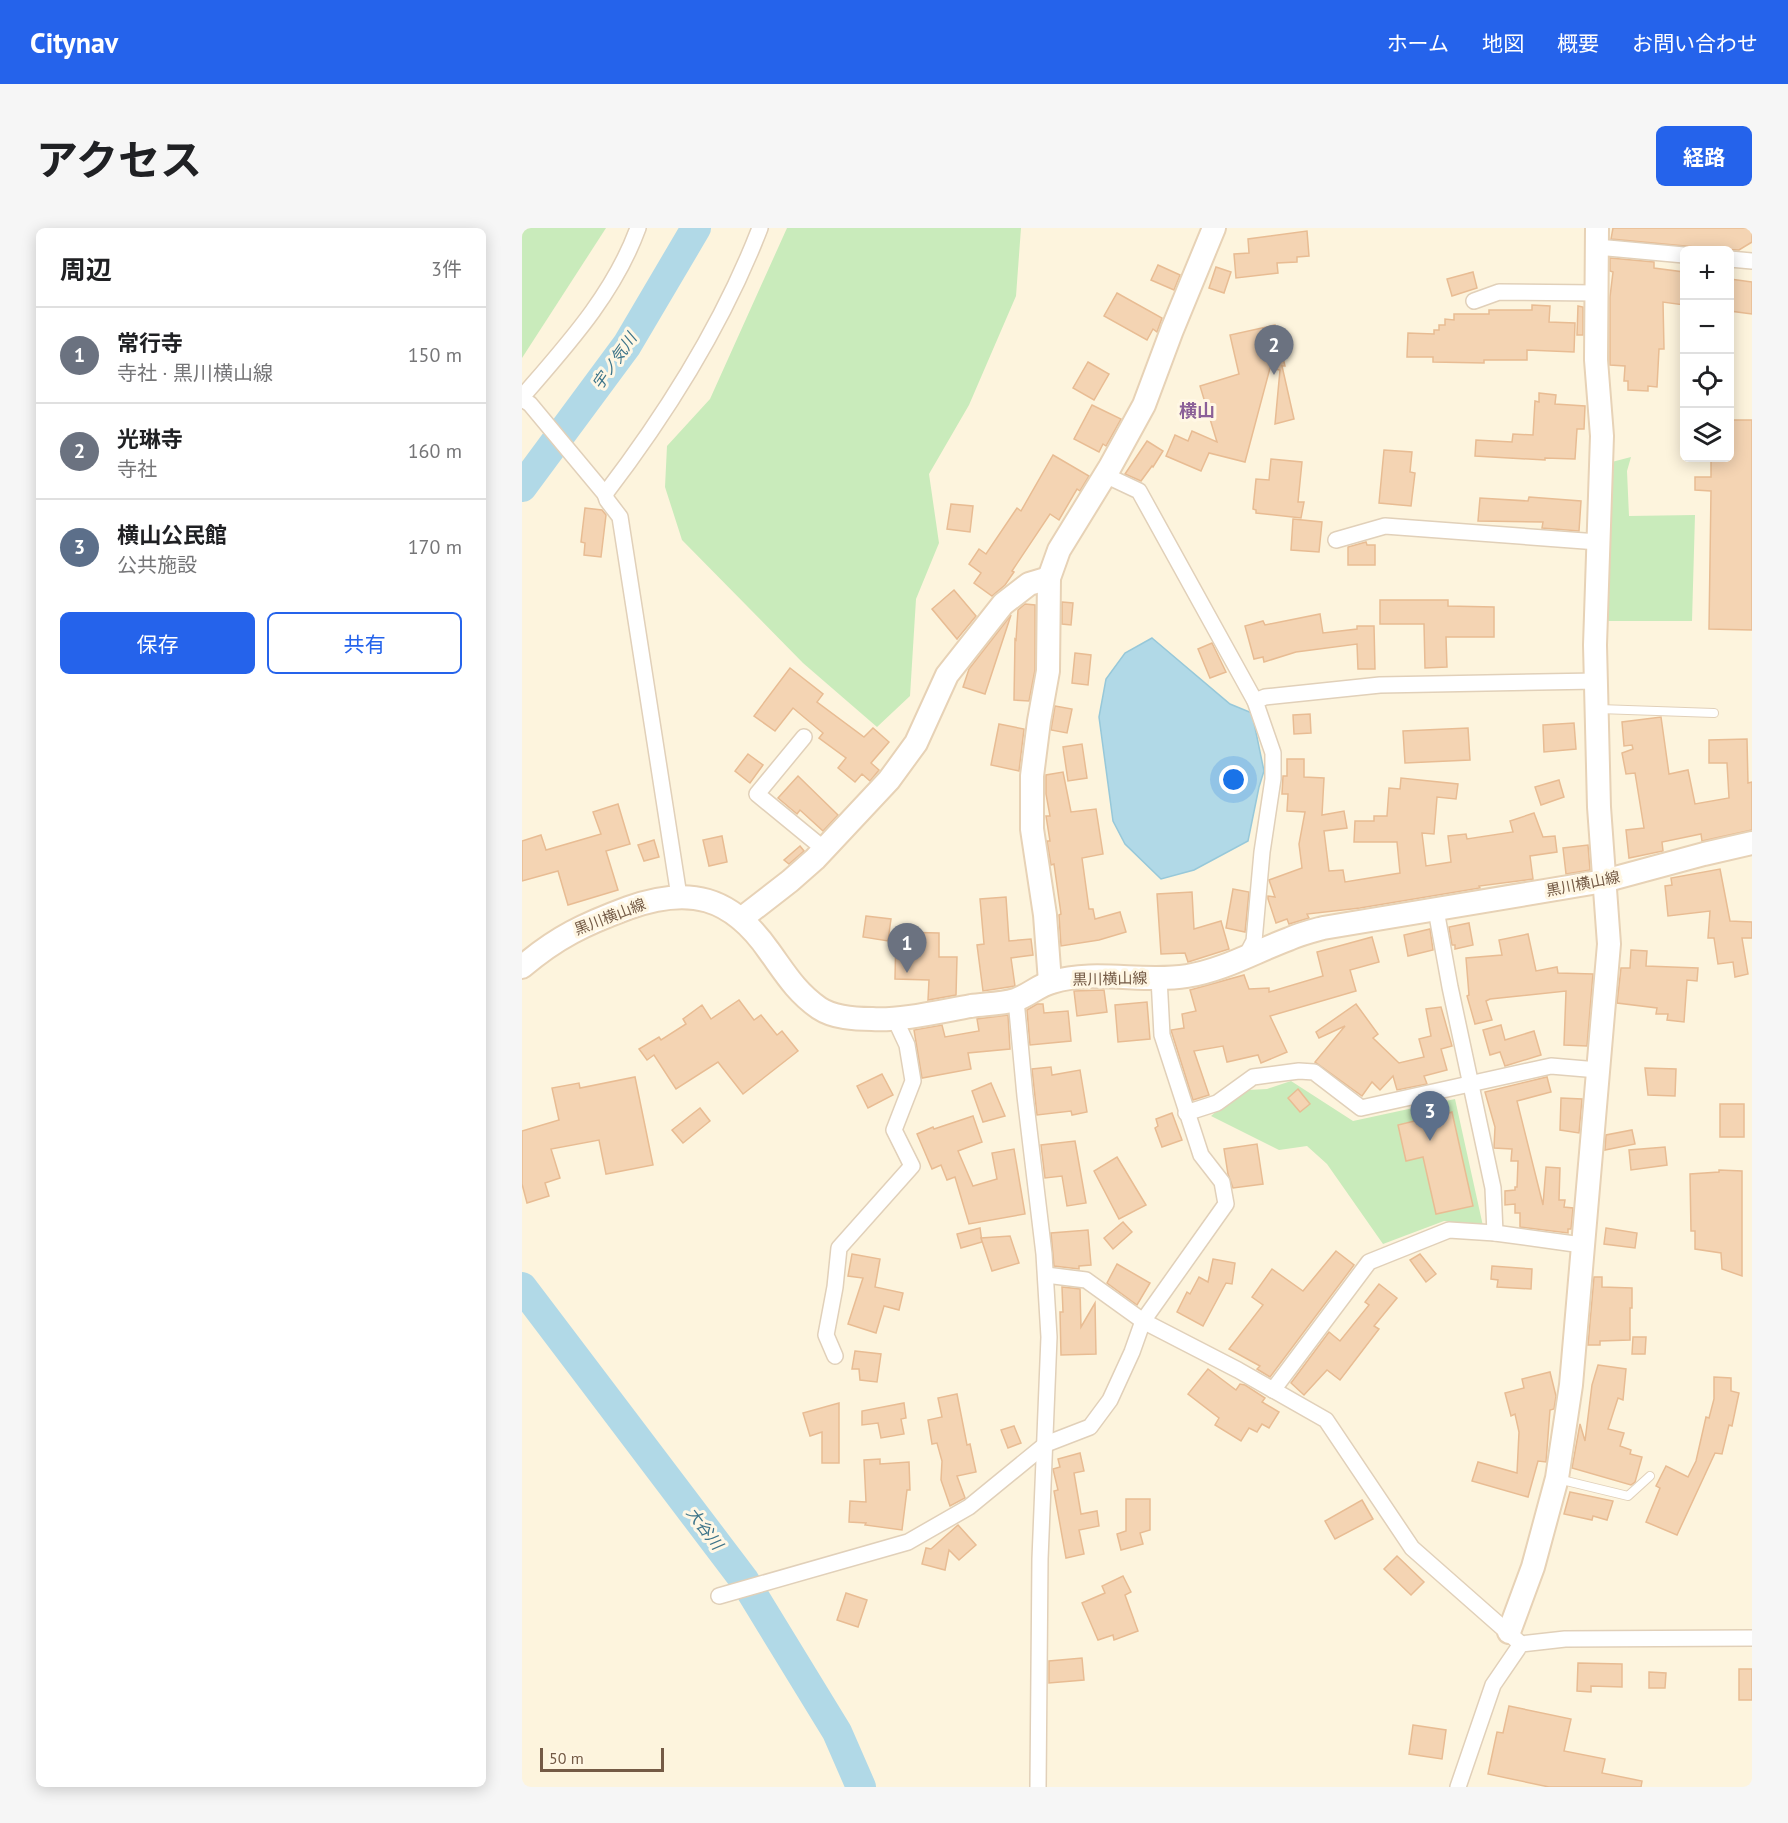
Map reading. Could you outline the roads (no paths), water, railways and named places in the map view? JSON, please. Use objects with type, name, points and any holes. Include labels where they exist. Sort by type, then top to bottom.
[{"type":"street","points":[[638,228],[611,286],[525,400],[605,494],[620,517],[679,896]]},
{"type":"street","points":[[605,494],[644,443],[671,402],[718,318],[760,228]]},
{"type":"street","points":[[1050,982],[1045,915],[1032,829],[1032,776],[1048,671],[1049,578],[1059,550],[1144,405],[1214,228]]},
{"type":"street","points":[[1458,1787],[1493,1684],[1515,1638],[1557,1478],[1571,1384],[1609,944],[1599,807],[1595,645],[1602,436],[1596,360],[1597,237],[1680,254]]},
{"type":"street","points":[[1734,259],[1752,261]]},
{"type":"street","points":[[1474,301],[1499,292],[1596,293]]},
{"type":"street","points":[[1105,475],[1139,491],[1255,701],[1274,753],[1254,941],[1244,960]]},
{"type":"street","points":[[1336,540],[1385,526],[1598,542]]},
{"type":"street","points":[[741,919],[790,881],[824,849],[889,780],[916,743],[947,675],[1003,604],[1029,584],[1049,578]]},
{"type":"street","points":[[1255,701],[1265,697],[1380,686],[1597,681]]},
{"type":"street","points":[[804,737],[757,794],[824,849]]},
{"type":"street","name":"黒川横山線","points":[[522,967],[555,940],[590,922],[644,902],[679,896],[716,903],[735,913],[769,950],[783,973],[798,990],[821,1010],[847,1018],[875,1020],[1016,999],[1050,982],[1077,977],[1159,978],[1211,972],[1244,960],[1288,939],[1323,928],[1604,881],[1752,843]]},
{"type":"street","points":[[1436,910],[1493,1188],[1495,1233]]},
{"type":"street","points":[[723,1595],[908,1542],[969,1507],[1046,1444],[1090,1427],[1110,1400],[1143,1321],[1226,1204],[1222,1182],[1201,1155],[1162,1035],[1159,978]]},
{"type":"street","points":[[1016,999],[1024,1096],[1046,1275],[1049,1337],[1040,1559],[1038,1787]]},
{"type":"street","points":[[835,1356],[826,1335],[835,1287],[839,1248],[912,1166],[894,1130],[913,1081],[907,1045],[894,1017]]},
{"type":"street","points":[[1186,1113],[1217,1103],[1253,1077],[1299,1071],[1314,1072],[1361,1108],[1551,1066],[1598,1070]]},
{"type":"street","points":[[1273,1390],[1368,1262],[1449,1230],[1495,1233],[1582,1245]]},
{"type":"street","points":[[1046,1275],[1086,1280],[1143,1321],[1326,1420],[1412,1548],[1515,1638],[1752,1638]]},
{"type":"lane","points":[[1597,709],[1714,713]]},
{"type":"lane","points":[[1557,1478],[1628,1496],[1650,1476]]},
{"type":"water","points":[[1152,638],[1230,704],[1252,713],[1264,771],[1248,841],[1194,870],[1161,879],[1125,844],[1113,821],[1099,717],[1106,679],[1125,653]]},
{"type":"waterway","name":"宇ノ気川","points":[[522,487],[627,345],[696,228]]},
{"type":"waterway","name":"大谷川","points":[[522,1287],[744,1580],[837,1732],[861,1787]]},
{"type":"place","name":"光琳寺","points":[[1274,375]]},
{"type":"place","name":"常行寺","points":[[907,973]]},
{"type":"place","name":"横山公民館","points":[[1430,1141]]},
{"type":"district","name":"横山","points":[[1197,411]]}]
